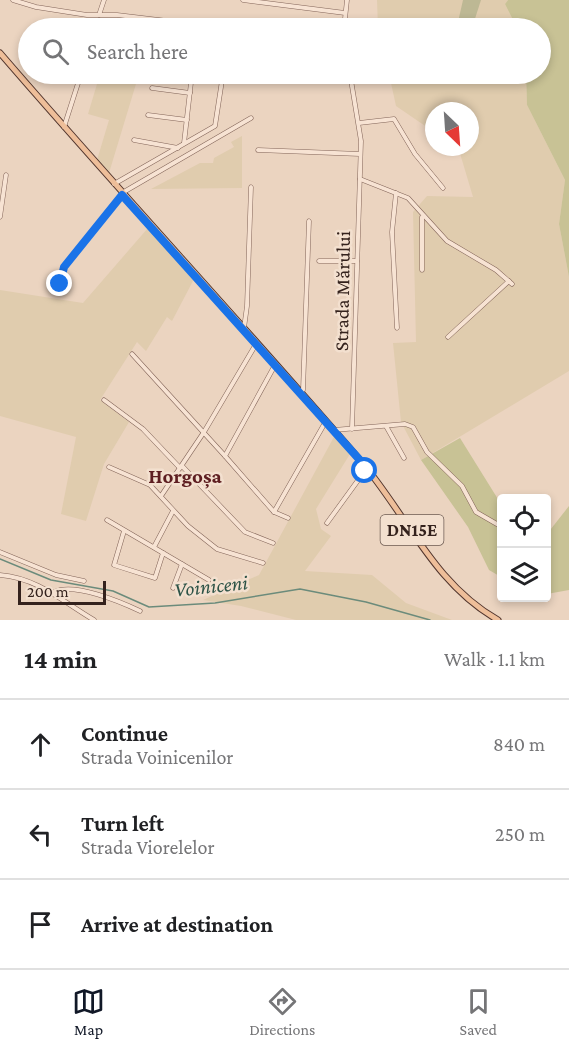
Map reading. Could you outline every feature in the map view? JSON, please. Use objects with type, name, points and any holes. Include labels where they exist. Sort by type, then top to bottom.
[{"type":"main road","name":"DN15E","points":[[0,53],[18,74]]},
{"type":"main road","name":"DN15E","points":[[27,84],[367,468],[446,580],[467,599],[498,620]]},
{"type":"street","points":[[13,0],[51,10],[137,18]]},
{"type":"street","points":[[99,15],[104,0]]},
{"type":"street","points":[[243,0],[345,13]]},
{"type":"street","points":[[345,18],[347,0]]},
{"type":"street","points":[[64,127],[78,84]]},
{"type":"street","points":[[184,144],[191,84]]},
{"type":"street","points":[[113,184],[215,126],[221,84]]},
{"type":"street","name":"Strada Mărului","points":[[352,84],[359,123],[360,154],[352,429]]},
{"type":"street","points":[[152,88],[190,93]]},
{"type":"street","points":[[147,115],[187,120]]},
{"type":"street","points":[[60,284],[64,267],[122,194],[251,118]]},
{"type":"street","points":[[359,123],[394,119],[415,154],[443,188]]},
{"type":"street","points":[[134,140],[178,147]]},
{"type":"street","points":[[258,150],[360,154]]},
{"type":"street","points":[[0,217],[6,175]]},
{"type":"street","points":[[360,179],[413,202],[447,242],[496,270],[510,282],[448,337]]},
{"type":"street","points":[[243,329],[247,306],[251,187]]},
{"type":"street","points":[[396,193],[392,231],[397,328]]},
{"type":"street","points":[[422,270],[423,216]]},
{"type":"street","points":[[301,393],[303,390],[309,221]]},
{"type":"street","points":[[319,261],[357,261]]},
{"type":"street","points":[[161,496],[204,432],[256,344]]},
{"type":"street","points":[[132,354],[274,512],[288,518]]},
{"type":"street","points":[[225,456],[275,365]]},
{"type":"street","points":[[104,400],[143,429],[244,532],[273,543]]},
{"type":"street","points":[[274,512],[326,422]]},
{"type":"street","points":[[334,430],[402,424],[415,428],[427,452],[462,486],[476,512],[497,525]]},
{"type":"street","points":[[386,426],[404,458]]},
{"type":"street","points":[[109,466],[142,481],[217,549],[263,563]]},
{"type":"street","points":[[327,523],[367,468]]},
{"type":"street","points":[[154,548],[173,511]]},
{"type":"street","points":[[107,520],[209,580]]},
{"type":"street","points":[[124,531],[114,564],[117,566],[155,578],[163,553]]},
{"type":"street","points":[[0,552],[56,575],[84,581]]},
{"type":"street","points":[[173,588],[182,564]]},
{"type":"street","points":[[0,575],[29,581],[54,592],[94,620]]},
{"type":"street","points":[[54,592],[58,590],[85,592],[118,600],[140,611]]},
{"type":"shaded area","points":[[377,0],[508,0],[505,4],[512,18],[378,18]]},
{"type":"shaded area","points":[[463,0],[481,0],[475,18],[459,18]]},
{"type":"shaded area","points":[[508,0],[569,0],[569,277],[559,224],[565,180],[527,105],[526,84],[551,84],[551,18],[512,18],[505,4]]},
{"type":"shaded area","points":[[97,84],[136,84],[109,173],[97,160],[109,120],[88,114]]},
{"type":"shaded area","points":[[391,84],[526,84],[527,105],[565,180],[559,224],[569,277],[569,371],[421,460],[401,422],[393,343],[416,342],[413,212],[427,196],[473,197],[461,156],[479,156],[479,102],[425,102],[425,126],[396,106]]},
{"type":"shaded area","points":[[242,136],[242,188],[151,189],[200,163],[213,163],[214,158],[234,147],[231,142]]},
{"type":"shaded area","points":[[148,228],[194,279],[172,321],[167,317],[146,351],[137,342],[100,400],[129,422],[104,464],[86,521],[61,514],[76,437],[0,416],[0,290],[83,303]]},
{"type":"shaded area","points":[[335,435],[350,454],[316,509],[321,529],[331,536],[305,571],[372,575],[406,603],[452,620],[296,620],[241,606],[203,600],[259,575]]},
{"type":"shaded area","points":[[460,438],[497,498],[497,575],[489,570],[468,527],[421,460]]},
{"type":"shaded area","points":[[569,506],[569,590],[551,593],[551,548],[551,529]]},
{"type":"waterway","name":"Voiniceni","points":[[0,559],[51,580],[113,591],[149,607],[215,603],[300,589],[366,602],[430,620]]},
{"type":"district","name":"Horgoșa","points":[[185,476]]},
{"type":"route","points":[[60,284],[64,267],[122,195],[301,393],[367,468],[365,471]]}]
